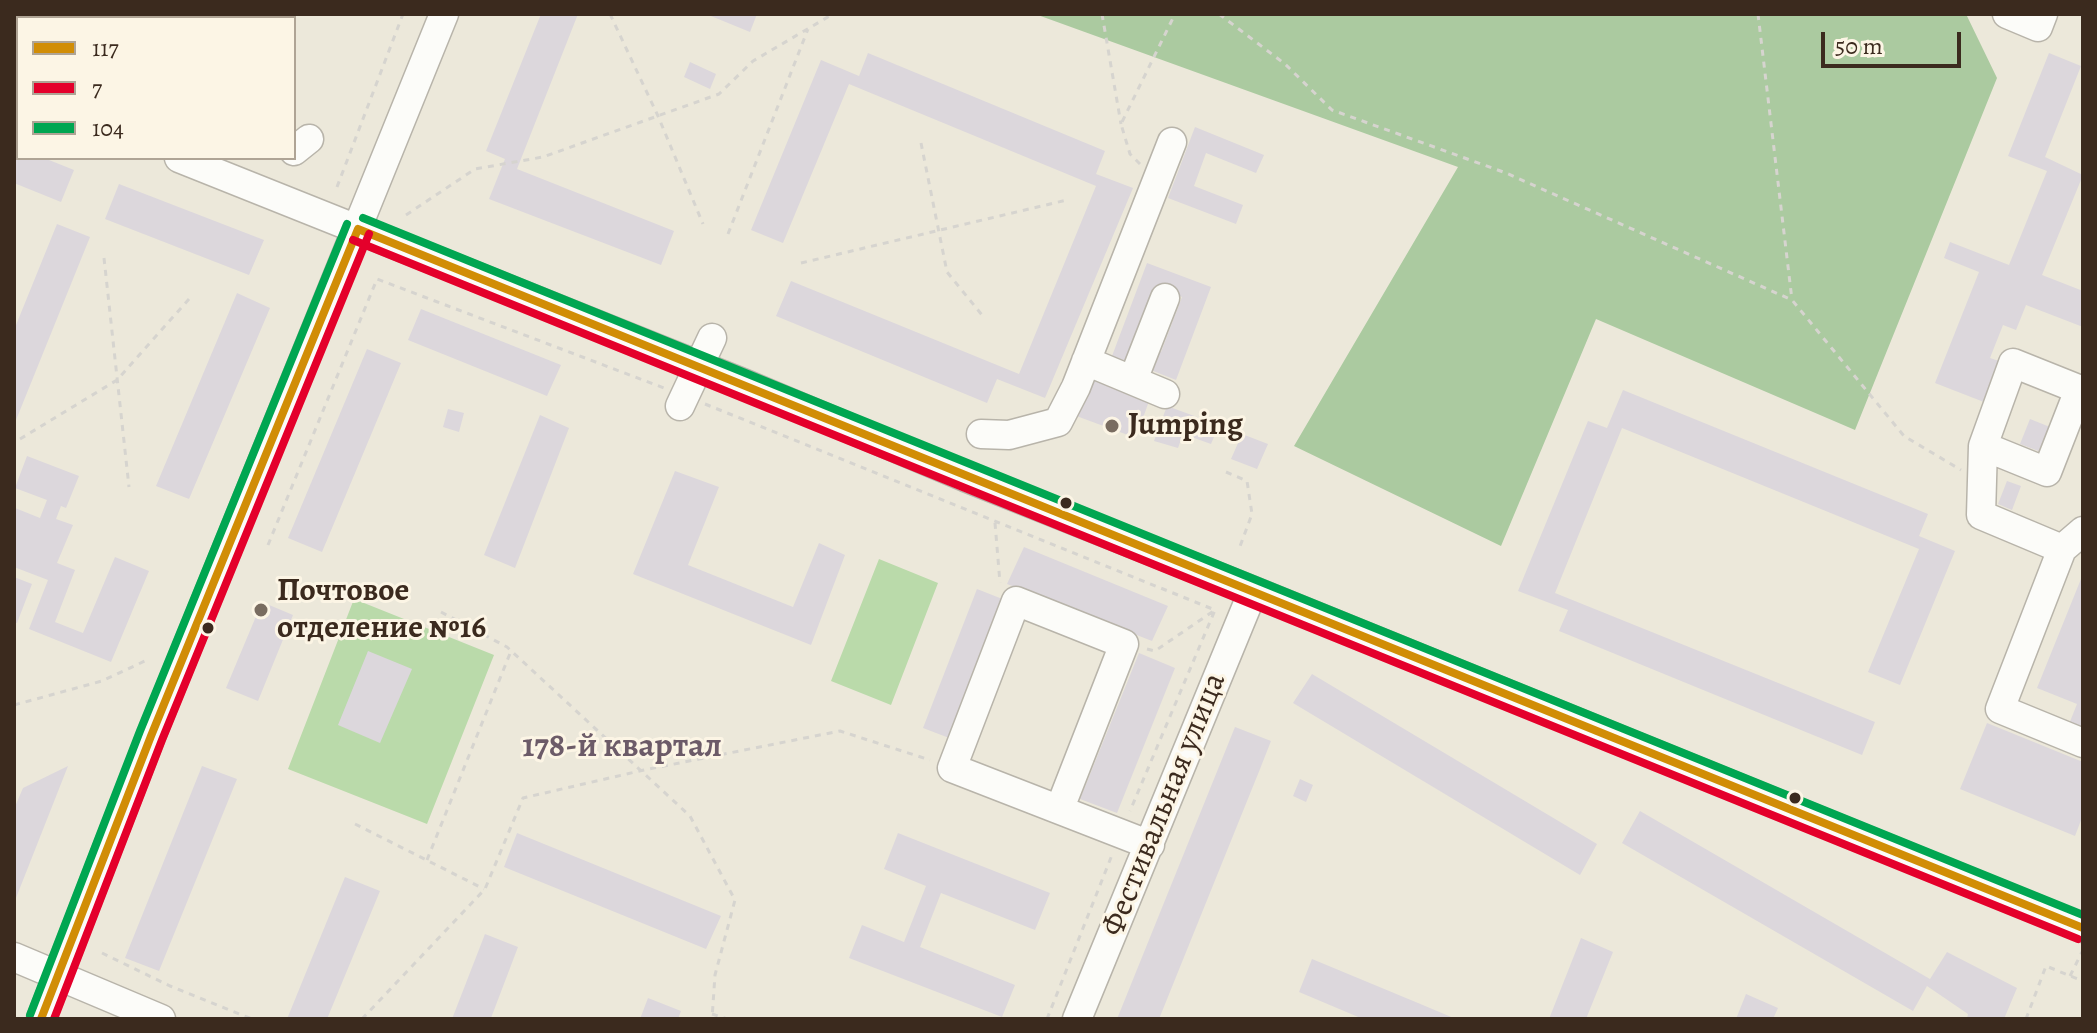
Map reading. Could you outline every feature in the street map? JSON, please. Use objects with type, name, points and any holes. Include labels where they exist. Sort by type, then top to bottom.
[{"type":"street","points":[[41,1019],[151,736],[444,14]]},
{"type":"street","points":[[2007,14],[2038,27],[2043,14]]},
{"type":"street","points":[[981,434],[1009,435],[1058,422],[1086,361],[1172,142]]},
{"type":"street","points":[[184,160],[2083,928]]},
{"type":"street","points":[[1133,380],[1165,298]]},
{"type":"street","points":[[682,401],[712,338]]},
{"type":"street","points":[[1086,361],[1165,394]]},
{"type":"street","points":[[1983,446],[2047,472],[2081,390],[2013,363],[1983,446],[1981,515],[2073,540],[2000,709],[2083,743]]},
{"type":"street","name":"Фестивальная улица","points":[[1077,1019],[1253,591]]},
{"type":"street","points":[[1060,808],[1124,644],[1016,601],[952,768],[1150,845]]},
{"type":"street","points":[[14,957],[161,1019]]},
{"type":"path","points":[[337,187],[403,14]]},
{"type":"path","points":[[610,14],[658,116],[703,224]]},
{"type":"path","points":[[822,14],[822,21]]},
{"type":"path","points":[[406,215],[475,169],[543,157],[719,94],[753,61],[833,14]]},
{"type":"path","points":[[1102,14],[1121,124],[1130,154],[1141,165]]},
{"type":"path","points":[[1121,124],[1175,14]]},
{"type":"path","points":[[1219,14],[1285,64],[1332,110],[1506,173],[1792,300],[1904,436],[1961,470]]},
{"type":"path","points":[[1758,14],[1792,300]]},
{"type":"path","points":[[728,234],[809,28]]},
{"type":"path","points":[[921,143],[947,272],[982,315]]},
{"type":"path","points":[[801,263],[1067,200]]},
{"type":"path","points":[[104,258],[129,487]]},
{"type":"path","points":[[268,545],[377,279],[1215,610]]},
{"type":"path","points":[[20,439],[117,380],[189,299]]},
{"type":"path","points":[[1226,472],[1247,481],[1252,514],[1239,549]]},
{"type":"path","points":[[995,522],[999,581],[1016,601]]},
{"type":"path","points":[[1124,644],[1155,651],[1215,610]]},
{"type":"path","points":[[1047,1019],[1215,610]]},
{"type":"path","points":[[441,612],[511,651],[644,770],[690,816],[735,900],[715,975],[712,1016],[727,1019]]},
{"type":"path","points":[[427,860],[511,651]]},
{"type":"path","points":[[14,705],[102,681],[147,660]]},
{"type":"path","points":[[362,1019],[485,889],[523,798],[840,731],[952,768]]},
{"type":"path","points":[[355,824],[485,889]]},
{"type":"path","points":[[2070,976],[2082,952]]},
{"type":"path","points":[[102,953],[170,986],[252,1019]]},
{"type":"path","points":[[2026,1019],[2046,966],[2083,981]]},
{"type":"green space","points":[[1035,14],[1966,14],[1997,78],[1855,430],[1596,319],[1501,546],[1294,446],[1458,167]]},
{"type":"green space","points":[[879,559],[938,583],[891,705],[831,681]]},
{"type":"green space","points":[[354,599],[494,655],[427,824],[288,769]]},
{"type":"building","points":[[541,14],[578,14],[517,169],[674,231],[661,265],[489,199],[505,159],[486,151]]},
{"type":"building","points":[[706,14],[757,14],[750,32]]},
{"type":"building","points":[[868,53],[1105,151],[1096,174],[1133,188],[1045,398],[997,379],[987,403],[776,316],[791,281],[1019,374],[1096,186],[849,84],[783,243],[751,230],[821,60],[859,76]]},
{"type":"building","points":[[2049,53],[2081,66],[2045,157],[2083,175],[2042,275],[2083,291],[2083,327],[2026,305],[2016,330],[2003,325],[1990,358],[1999,361],[1992,377],[1999,380],[1989,404],[1935,383],[1979,272],[1944,258],[1950,242],[2009,265],[2047,171],[2008,156]]},
{"type":"building","points":[[690,62],[716,74],[710,89],[684,77]]},
{"type":"building","points":[[1195,127],[1264,155],[1256,173],[1206,153],[1194,186],[1243,205],[1236,224],[1168,198]]},
{"type":"building","points":[[14,146],[16,160],[49,160],[74,170],[61,202],[14,183]]},
{"type":"building","points":[[119,184],[264,240],[249,275],[105,219]]},
{"type":"building","points":[[57,224],[90,237],[14,425],[14,330]]},
{"type":"building","points":[[1147,263],[1211,287],[1176,380],[1143,367],[1150,348],[1161,352],[1182,297],[1161,289],[1132,363],[1112,356]]},
{"type":"building","points":[[237,293],[270,308],[189,499],[156,486]]},
{"type":"building","points":[[421,309],[561,365],[547,396],[408,340]]},
{"type":"building","points":[[367,349],[401,363],[322,552],[288,538]]},
{"type":"building","points":[[1087,377],[1149,401],[1136,438],[1071,414]]},
{"type":"building","points":[[1623,390],[1928,514],[1919,536],[1955,551],[1900,685],[1868,672],[1919,549],[1622,428],[1555,593],[1875,722],[1862,755],[1559,631],[1568,610],[1518,591],[1588,421],[1607,428]]},
{"type":"building","points":[[1167,406],[1219,425],[1211,444],[1183,434],[1178,448],[1154,441]]},
{"type":"building","points":[[448,409],[464,413],[459,432],[443,427]]},
{"type":"building","points":[[540,415],[569,428],[515,568],[484,555]]},
{"type":"building","points":[[2030,419],[2050,427],[2041,452],[2020,444]]},
{"type":"building","points":[[1242,434],[1268,444],[1257,469],[1231,459]]},
{"type":"building","points":[[27,456],[79,476],[66,508],[61,506],[56,519],[73,525],[57,563],[75,570],[55,622],[83,633],[115,557],[149,571],[111,662],[29,629],[48,580],[14,567],[15,508],[40,518],[47,500],[15,488]]},
{"type":"building","points":[[675,471],[719,487],[688,565],[793,607],[819,543],[845,555],[811,645],[633,574]]},
{"type":"building","points":[[2007,481],[2021,486],[2012,510],[1998,504]]},
{"type":"building","points":[[1024,547],[1168,606],[1152,641],[1007,584]]},
{"type":"building","points":[[2083,574],[2083,730],[2069,724],[2077,704],[2037,688]]},
{"type":"building","points":[[14,577],[32,584],[17,623],[14,622]]},
{"type":"building","points":[[977,589],[1010,602],[957,741],[923,728]]},
{"type":"building","points":[[262,602],[293,615],[258,701],[226,688]]},
{"type":"building","points":[[368,651],[412,669],[380,743],[338,725]]},
{"type":"building","points":[[1139,653],[1175,668],[1117,813],[1080,799]]},
{"type":"building","points":[[1312,674],[1597,844],[1580,875],[1293,703]]},
{"type":"building","points":[[1987,723],[2083,762],[2083,815],[2075,836],[1960,789]]},
{"type":"building","points":[[1235,727],[1271,741],[1159,1019],[1117,1019]]},
{"type":"building","points":[[68,766],[14,903],[14,809],[23,788]]},
{"type":"building","points":[[202,766],[237,779],[159,971],[125,958]]},
{"type":"building","points":[[1300,779],[1313,785],[1306,802],[1293,796]]},
{"type":"building","points":[[1640,811],[1930,979],[1947,952],[2017,988],[2004,1019],[1967,1019],[1968,1014],[1927,986],[1913,1011],[1622,843]]},
{"type":"building","points":[[517,833],[721,916],[706,949],[504,867]]},
{"type":"building","points":[[898,833],[1050,893],[1035,930],[941,893],[920,947],[1015,985],[1002,1017],[849,958],[862,925],[904,942],[926,886],[884,869]]},
{"type":"building","points":[[345,877],[380,891],[327,1019],[287,1019]]},
{"type":"building","points":[[485,934],[518,947],[491,1018],[452,1019]]},
{"type":"building","points":[[1581,938],[1613,952],[1586,1019],[1549,1019]]},
{"type":"building","points":[[1312,959],[1456,1019],[1363,1019],[1299,992]]},
{"type":"building","points":[[1746,994],[1778,1008],[1773,1019],[1736,1019]]},
{"type":"building","points":[[648,998],[681,1011],[678,1019],[640,1019]]},
{"type":"transit line","name":"104","points":[[363,218],[2083,915]]},
{"type":"transit line","name":"104","points":[[30,1015],[140,731],[347,224]]},
{"type":"transit line","name":"117","points":[[358,229],[2083,928]]},
{"type":"transit line","name":"117","points":[[41,1019],[151,736],[358,229]]},
{"type":"transit line","name":"7","points":[[54,1019],[162,740],[369,234]]},
{"type":"transit line","name":"7","points":[[353,240],[2078,939]]},
{"type":"place","name":"Jumping","points":[[1112,426]]},
{"type":"place","name":"Почтовое отделение №16","points":[[261,610]]},
{"type":"district","name":"178-й квартал","points":[[622,748]]}]
